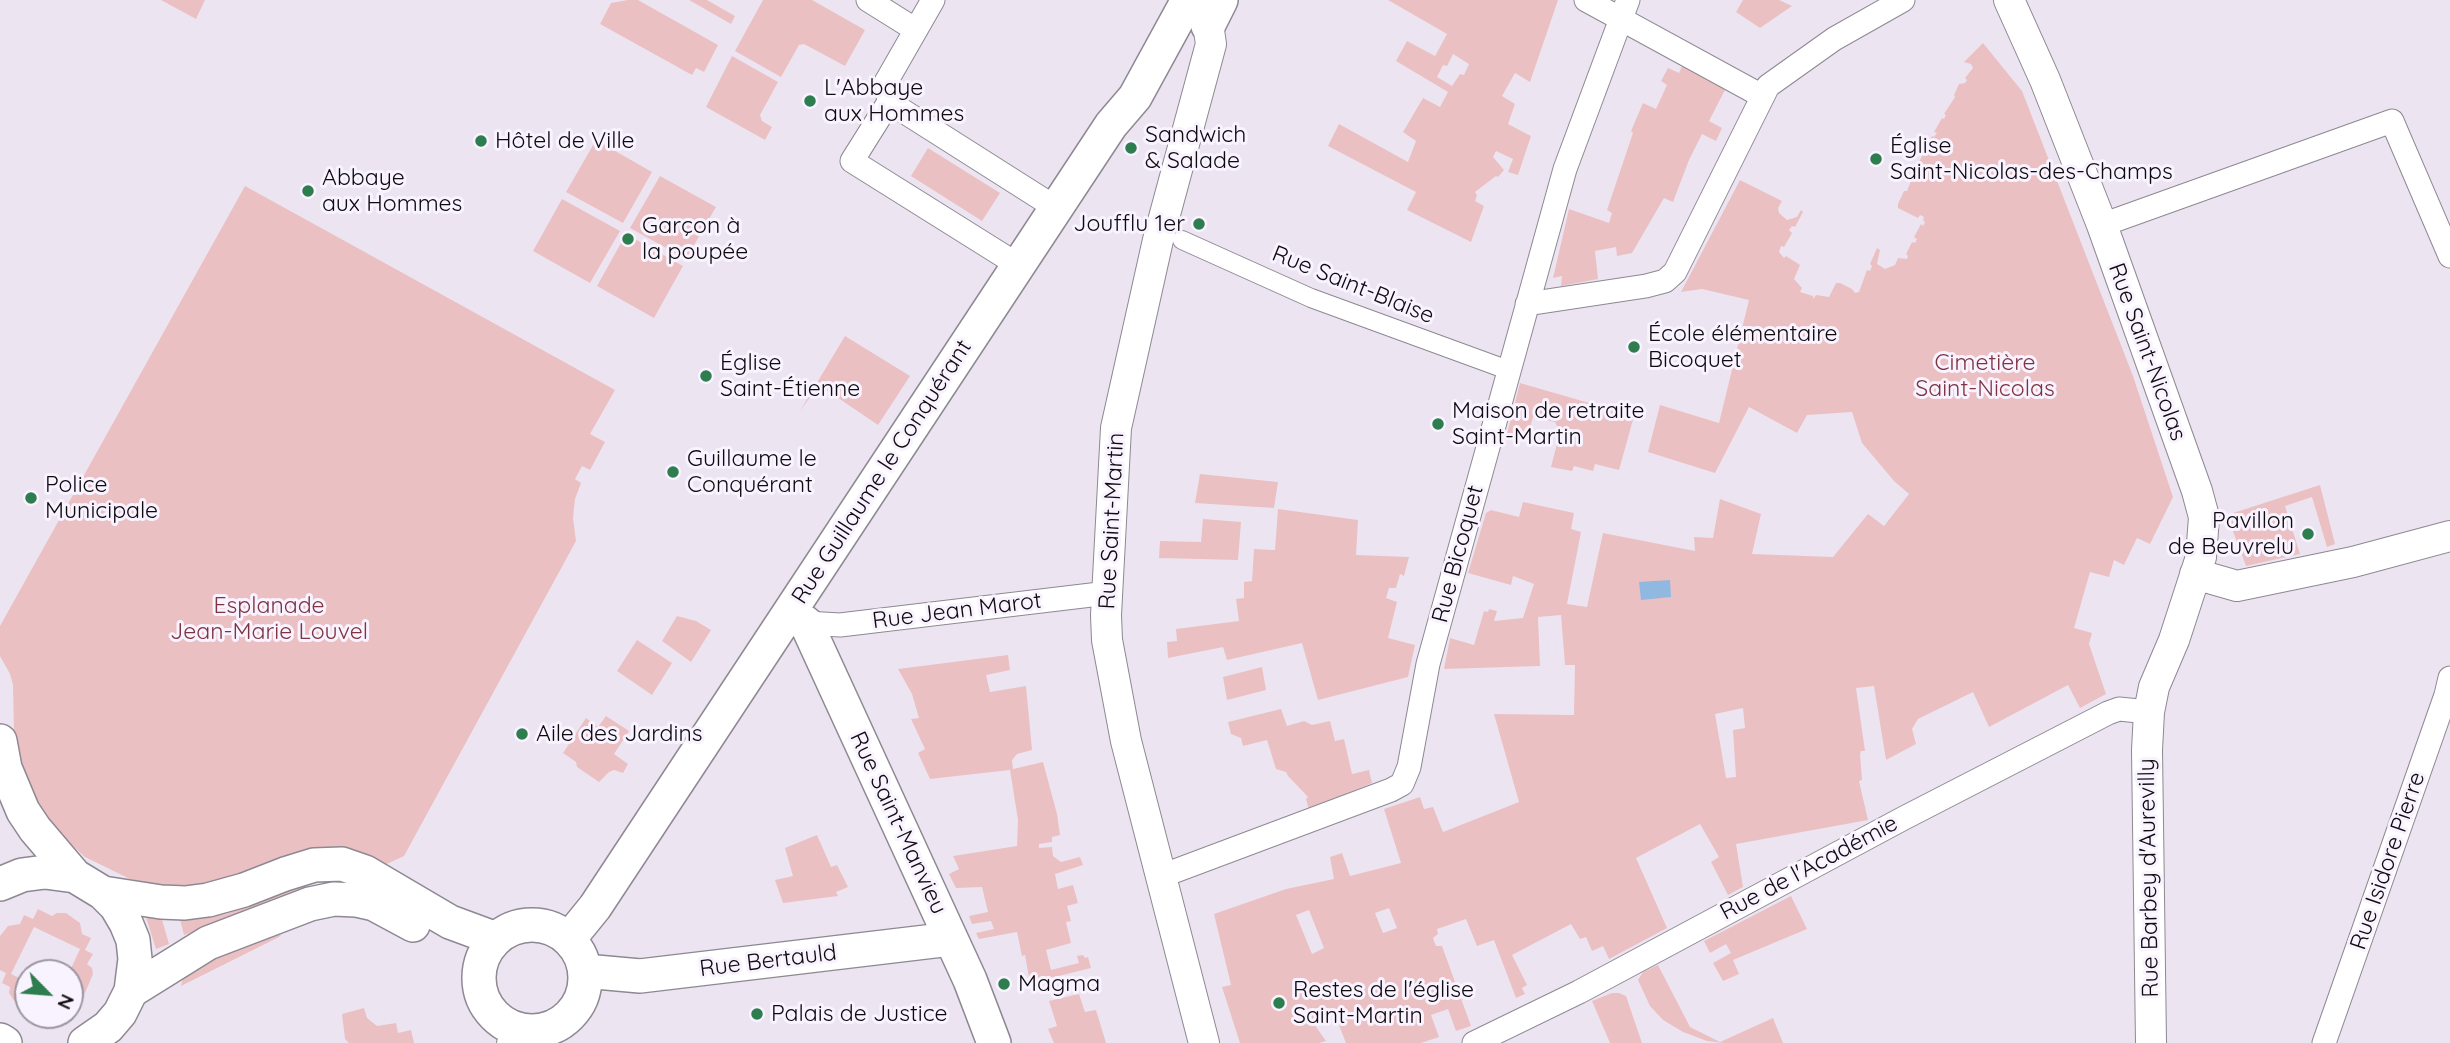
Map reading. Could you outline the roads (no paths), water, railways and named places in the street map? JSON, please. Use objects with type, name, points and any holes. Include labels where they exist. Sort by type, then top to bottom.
[{"type":"main road","name":"Rue Guillaume le Conquérant","points":[[569,939],[595,907],[798,618],[1018,265],[1111,125],[1135,97],[1188,0]]},
{"type":"main road","name":"Rue Saint-Manvieu","points":[[798,618],[970,980],[994,1043]]},
{"type":"main road","points":[[0,741],[5,768],[23,810],[35,829],[75,876],[103,893],[121,915],[133,940],[135,960],[131,991],[120,1013],[108,1027],[85,1043]]},
{"type":"main road","points":[[103,893],[161,901],[208,900],[314,865],[342,864],[365,872],[490,947]]},
{"type":"main road","points":[[0,884],[22,875],[45,872],[75,876]]},
{"type":"main road","points":[[131,991],[208,943],[310,904],[334,900],[356,900],[374,904],[443,944],[490,947]]},
{"type":"main road","points":[[527,925],[549,927],[569,939],[577,948],[585,971],[585,984],[575,1010],[566,1020],[526,1036],[495,1016],[482,996],[479,973],[490,947],[505,932],[527,925]]},
{"type":"main road","name":"Rue Bertauld","points":[[585,971],[640,976],[951,939]]},
{"type":"main road","points":[[0,1040],[5,1043]]},
{"type":"street","points":[[868,0],[916,30]]},
{"type":"street","points":[[933,0],[886,82],[889,102],[852,161],[1018,265]]},
{"type":"street","points":[[1586,0],[1624,10],[1762,96]]},
{"type":"street","points":[[1527,304],[1665,281],[1675,272],[1762,96],[1779,77],[1834,39],[1903,0]]},
{"type":"street","name":"Rue Saint-Nicolas","points":[[2009,0],[2045,80],[2102,225],[2204,517],[2201,557],[2174,640],[2154,687],[2148,712]]},
{"type":"street","name":"Rue Saint-Martin","points":[[1204,1043],[1126,741],[1107,640],[1116,428],[1158,240],[1211,44],[1211,9]]},
{"type":"street","name":"Rue Bicoquet","points":[[1160,877],[1402,784],[1409,767],[1428,663],[1565,169],[1624,10]]},
{"type":"street","points":[[889,102],[1056,208]]},
{"type":"street","points":[[2102,225],[2392,121],[2450,256]]},
{"type":"street","name":"Rue Saint-Blaise","points":[[1182,240],[1311,298],[1508,370]]},
{"type":"street","points":[[2195,574],[2237,586],[2353,562],[2450,536]]},
{"type":"street","name":"Rue Jean Marot","points":[[798,618],[840,625],[1108,593]]},
{"type":"street","name":"Rue Isidore Pierre","points":[[2325,1043],[2449,690]]},
{"type":"street","name":"Rue de l'Académie","points":[[1474,1043],[1579,992],[1904,818],[2108,713],[2119,709],[2148,712]]},
{"type":"street","name":"Rue Barbey d'Aurevilly","points":[[2148,712],[2151,1043]]},
{"type":"water","points":[[1670,580],[1671,597],[1641,600],[1639,582]]},
{"type":"place","name":"L'Abbaye aux Hommes","points":[[810,101]]},
{"type":"place","name":"Hôtel de Ville","points":[[481,141]]},
{"type":"place","name":"Sandwich & Salade","points":[[1131,148]]},
{"type":"place","name":"Église Saint-Nicolas-des-Champs","points":[[1876,159]]},
{"type":"place","name":"Abbaye aux Hommes","points":[[308,191]]},
{"type":"place","name":"Joufflu 1er","points":[[1199,224]]},
{"type":"place","name":"Garçon à la poupée","points":[[628,239]]},
{"type":"place","name":"École élémentaire Bicoquet","points":[[1634,347]]},
{"type":"place","name":"Église Saint-Étienne","points":[[706,376]]},
{"type":"place","name":"Maison de retraite Saint-Martin","points":[[1438,424]]},
{"type":"place","name":"Guillaume le Conquérant","points":[[673,472]]},
{"type":"place","name":"Police Municipale","points":[[31,498]]},
{"type":"place","name":"Pavillon de Beuvrelu","points":[[2308,534]]},
{"type":"place","name":"Aile des Jardins","points":[[522,734]]},
{"type":"place","name":"Magma","points":[[1004,984]]},
{"type":"place","name":"Restes de l'église Saint-Martin","points":[[1279,1003]]},
{"type":"place","name":"Palais de Justice","points":[[757,1014]]},
{"type":"park label","name":"Cimetière Saint-Nicolas","points":[[1985,376]]},
{"type":"park label","name":"Esplanade Jean-Marie Louvel","points":[[269,619]]}]
